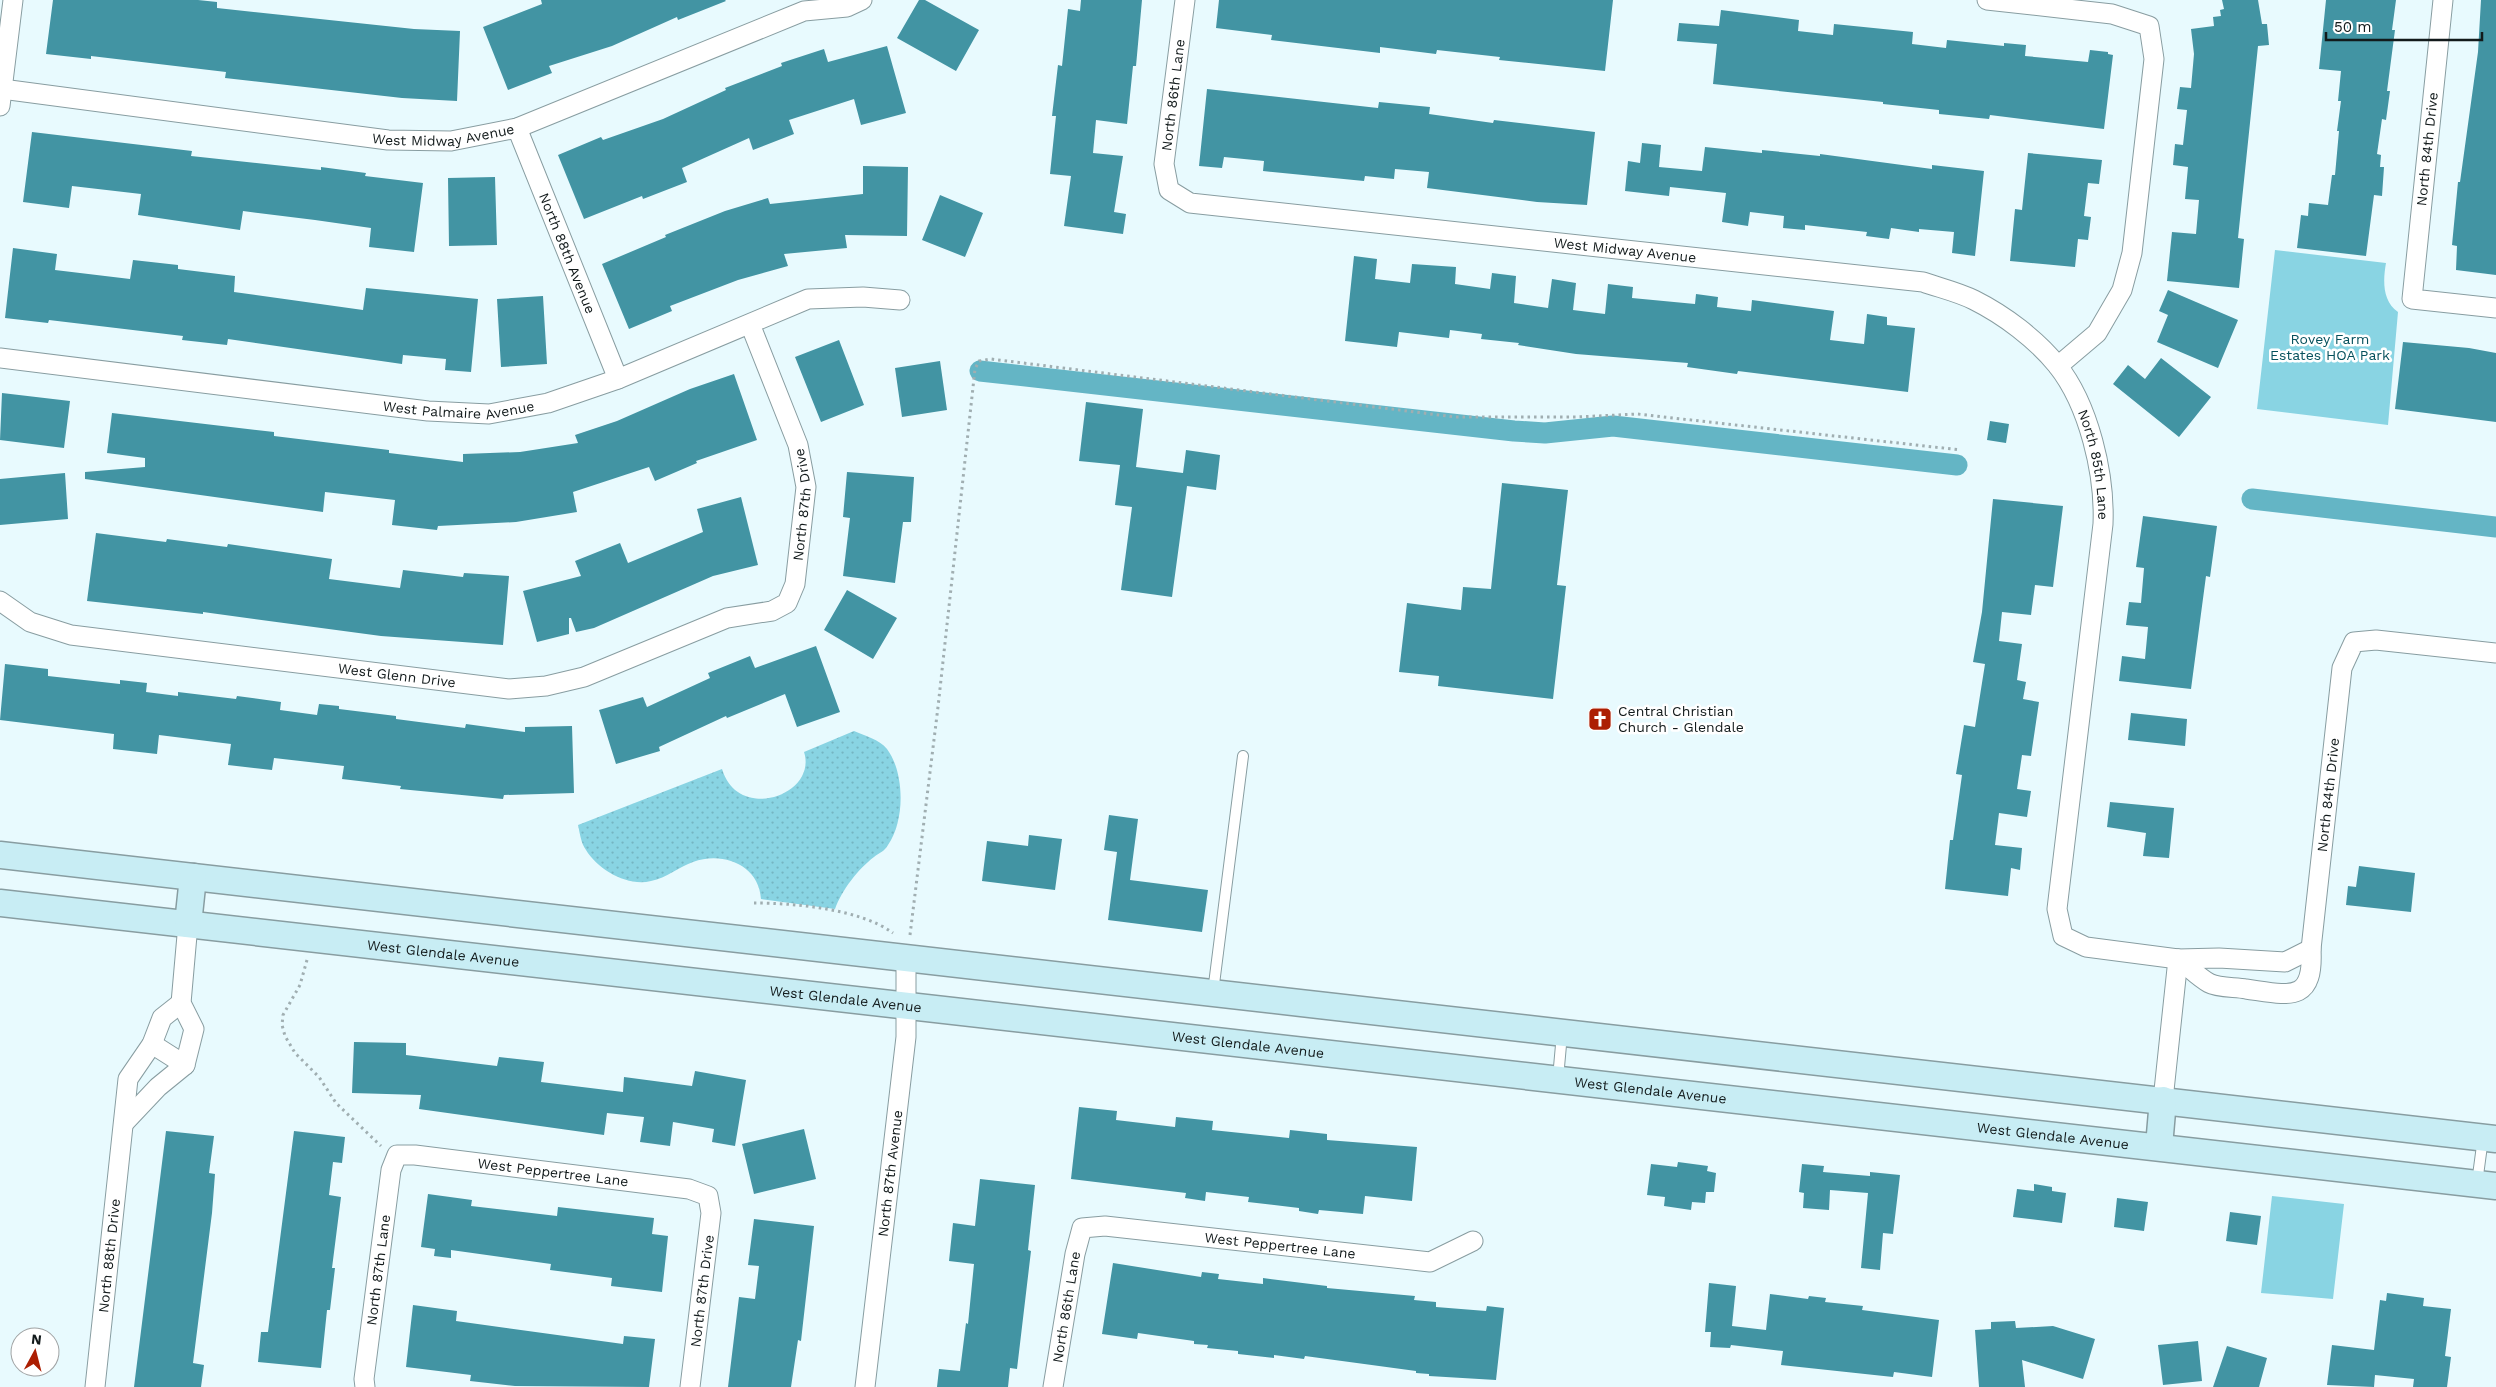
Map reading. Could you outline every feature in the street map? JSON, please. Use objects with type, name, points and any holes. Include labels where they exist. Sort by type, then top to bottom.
[{"type":"main road","points":[[0,855],[193,877],[909,942],[1213,994],[2490,1138]]},
{"type":"main road","points":[[188,924],[193,877]]},
{"type":"main road","name":"West Glendale Avenue","points":[[0,903],[905,1007],[2159,1146],[2487,1185]]},
{"type":"main road","points":[[2159,1146],[2163,1100]]},
{"type":"street","points":[[1,97],[13,0]]},
{"type":"street","name":"West Midway Avenue","points":[[1,97],[388,140],[450,141],[517,128],[804,11],[847,7],[862,0]]},
{"type":"street","name":"North 86th Lane","points":[[1170,190],[1164,164],[1185,0]]},
{"type":"street","points":[[1987,0],[2112,14],[2149,26],[2154,59],[2132,253],[2122,290],[2096,333],[2058,366]]},
{"type":"street","name":"North 84th Drive","points":[[2443,0],[2412,299],[2496,308]]},
{"type":"street","name":"North 88th Avenue","points":[[517,128],[618,379]]},
{"type":"street","name":"West Midway Avenue","points":[[1170,190],[1190,203],[1923,282],[1974,300],[2025,332],[2058,366]]},
{"type":"street","name":"West Palmaire Avenue","points":[[0,358],[458,414],[489,414],[520,410],[548,403],[618,379],[808,299],[863,297],[900,300]]},
{"type":"street","name":"North 87th Drive","points":[[750,324],[798,445],[806,487],[796,584],[787,603]]},
{"type":"street","name":"North 85th Lane","points":[[2058,366],[2072,390],[2091,434],[2101,472],[2104,498],[2103,524],[2057,909],[2063,936],[2086,947],[2178,959]]},
{"type":"street","name":"West Glenn Drive","points":[[0,601],[30,622],[71,635],[509,689],[546,686],[584,677],[727,618],[772,610],[787,603]]},
{"type":"street","name":"North 84th Drive","points":[[2264,992],[2288,994],[2302,991],[2309,981],[2312,969],[2311,949],[2342,668],[2354,642],[2376,640],[2496,653]]},
{"type":"street","points":[[124,1123],[158,1087],[185,1065],[194,1029],[181,1003],[188,924]]},
{"type":"street","name":"North 87th Avenue","points":[[865,1387],[906,1038],[905,1007],[909,942]]},
{"type":"street","points":[[2178,959],[2219,958],[2265,963],[2285,962],[2311,949]]},
{"type":"street","points":[[2178,959],[2210,984],[2264,992],[2265,963]]},
{"type":"street","points":[[2163,1100],[2178,959]]},
{"type":"street","name":"North 88th Drive","points":[[95,1387],[128,1080],[152,1044],[162,1018],[181,1003]]},
{"type":"street","points":[[152,1044],[185,1065]]},
{"type":"street","name":"West Peppertree Lane","points":[[396,1155],[415,1154],[689,1189],[708,1196]]},
{"type":"street","name":"North 87th Lane","points":[[365,1387],[364,1379],[391,1170],[396,1155]]},
{"type":"street","name":"North 87th Drive","points":[[690,1387],[711,1213],[708,1196]]},
{"type":"street","name":"West Peppertree Lane","points":[[1082,1228],[1105,1226],[1430,1262],[1473,1241]]},
{"type":"street","name":"North 86th Lane","points":[[1053,1387],[1074,1254],[1082,1228]]},
{"type":"lane","points":[[1213,994],[1243,756]]},
{"type":"lane","points":[[1558,1078],[1563,1032]]},
{"type":"lane","points":[[2487,1185],[2490,1138]]},
{"type":"path","points":[[909,942],[940,698],[975,370],[979,361],[991,359],[1455,416],[1577,418],[1637,414],[1961,450]]},
{"type":"path","points":[[754,903],[787,904],[844,914],[883,925],[897,935]]},
{"type":"path","points":[[309,938],[306,970],[283,1016],[282,1025],[285,1036],[295,1053],[319,1077],[351,1119],[377,1144],[396,1155]]},
{"type":"green space","name":"Rovey Farm Estates HOA Park","points":[[2275,250],[2386,263],[2384,283],[2386,296],[2398,312],[2388,425],[2257,409]]},
{"type":"green space","points":[[854,731],[880,743],[887,749],[893,759],[900,784],[900,810],[894,835],[887,847],[856,874],[846,887],[835,909],[761,899],[759,887],[747,869],[727,860],[716,858],[693,862],[657,880],[633,882],[614,875],[598,864],[583,844],[578,825],[722,769],[731,786],[744,795],[759,799],[774,797],[788,791],[799,780],[805,767],[804,752]]},
{"type":"green space","points":[[2272,1196],[2344,1204],[2333,1299],[2261,1293]]},
{"type":"building","points":[[53,0],[198,0],[217,2],[217,8],[414,29],[460,31],[457,101],[402,98],[225,78],[226,72],[91,56],[91,59],[46,54]]},
{"type":"building","points":[[541,0],[726,1],[678,20],[677,17],[612,46],[549,66],[552,73],[508,90],[483,27],[542,4]]},
{"type":"building","points":[[919,0],[925,0],[979,30],[956,71],[897,38]]},
{"type":"building","points":[[1081,0],[1142,0],[1136,66],[1133,66],[1127,124],[1096,120],[1093,153],[1123,156],[1114,212],[1126,214],[1123,234],[1064,226],[1071,176],[1050,174],[1056,116],[1052,116],[1058,65],[1062,66],[1068,9],[1080,11]]},
{"type":"building","points":[[1219,0],[1613,0],[1605,71],[1499,60],[1500,57],[1437,50],[1436,54],[1380,47],[1380,53],[1271,40],[1272,35],[1216,28]]},
{"type":"building","points":[[2222,0],[2258,0],[2262,24],[2267,24],[2269,45],[2258,46],[2238,238],[2244,239],[2239,288],[2167,281],[2172,232],[2196,234],[2199,200],[2185,199],[2188,167],[2173,165],[2175,144],[2183,145],[2187,110],[2177,109],[2180,87],[2191,88],[2194,54],[2191,29],[2214,26],[2213,17],[2221,16],[2220,10],[2224,9]]},
{"type":"building","points":[[2326,0],[2396,0],[2392,30],[2395,30],[2387,91],[2390,91],[2386,120],[2382,119],[2377,154],[2381,155],[2380,167],[2384,167],[2382,196],[2374,195],[2366,256],[2297,248],[2301,215],[2308,216],[2309,203],[2328,205],[2332,175],[2335,175],[2339,131],[2337,131],[2341,101],[2338,101],[2341,71],[2319,69]]},
{"type":"building","points":[[2481,0],[2496,0],[2496,275],[2456,270],[2457,246],[2452,245],[2458,182],[2460,182],[2478,52]]},
{"type":"building","points":[[1721,10],[1799,20],[1798,31],[1833,35],[1834,24],[1913,32],[1912,44],[1946,48],[1947,40],[2004,46],[2004,43],[2026,45],[2025,56],[2088,62],[2090,50],[2108,52],[2108,54],[2113,55],[2104,129],[1990,115],[1989,119],[1939,114],[1939,110],[1883,104],[1883,102],[1713,84],[1717,44],[1677,41],[1679,23],[1719,26]]},
{"type":"building","points":[[887,46],[906,113],[861,125],[854,99],[789,120],[794,134],[753,150],[749,138],[682,168],[687,182],[643,199],[642,196],[584,219],[558,155],[601,137],[603,140],[663,119],[726,90],[725,88],[782,66],[781,63],[824,49],[828,62]]},
{"type":"building","points":[[1207,89],[1378,108],[1379,102],[1430,107],[1429,114],[1493,123],[1494,120],[1595,132],[1587,205],[1537,202],[1427,188],[1429,172],[1395,169],[1394,179],[1365,176],[1364,181],[1263,171],[1264,161],[1224,157],[1222,168],[1199,166]]},
{"type":"building","points":[[32,132],[192,151],[191,156],[321,170],[321,167],[366,173],[365,176],[423,183],[414,252],[369,247],[371,228],[315,220],[243,211],[240,230],[138,215],[141,194],[72,186],[69,208],[23,202]]},
{"type":"building","points":[[1642,143],[1661,145],[1659,167],[1702,171],[1705,147],[1762,153],[1762,150],[1820,156],[1820,154],[1932,169],[1932,165],[1984,171],[1975,256],[1952,253],[1954,232],[1919,229],[1919,232],[1891,228],[1889,239],[1866,236],[1867,232],[1805,225],[1805,230],[1783,228],[1784,216],[1750,212],[1748,226],[1722,222],[1726,193],[1670,187],[1669,196],[1625,191],[1628,161],[1640,163]]},
{"type":"building","points":[[2028,153],[2102,160],[2099,184],[2088,183],[2084,216],[2091,217],[2088,240],[2078,239],[2075,267],[2010,261],[2015,209],[2022,210]]},
{"type":"building","points":[[863,166],[908,167],[907,236],[845,235],[847,248],[784,254],[788,266],[738,280],[670,306],[672,311],[629,329],[602,264],[666,237],[665,235],[725,211],[768,198],[770,204],[863,194]]},
{"type":"building","points":[[495,177],[497,245],[449,246],[448,178]]},
{"type":"building","points":[[940,195],[983,213],[965,257],[922,240]]},
{"type":"building","points":[[13,248],[57,254],[55,270],[130,279],[133,260],[178,265],[178,269],[235,276],[234,292],[363,310],[366,288],[478,299],[471,372],[445,370],[446,359],[403,355],[402,364],[228,339],[227,345],[182,340],[183,336],[49,320],[48,323],[5,318]]},
{"type":"building","points":[[1354,256],[1377,259],[1375,279],[1410,283],[1412,264],[1456,267],[1455,284],[1490,289],[1492,273],[1516,276],[1514,303],[1548,308],[1552,279],[1576,283],[1573,310],[1605,314],[1608,284],[1633,287],[1632,298],[1695,304],[1696,294],[1718,297],[1717,307],[1751,311],[1752,300],[1834,311],[1830,340],[1864,344],[1867,314],[1887,317],[1887,325],[1915,328],[1908,392],[1738,371],[1737,374],[1687,367],[1688,363],[1576,354],[1518,345],[1519,343],[1481,339],[1482,334],[1450,330],[1449,338],[1399,332],[1397,347],[1345,341]]},
{"type":"building","points":[[2168,290],[2238,320],[2218,368],[2157,342],[2168,315],[2159,311]]},
{"type":"building","points":[[543,296],[547,364],[501,367],[497,299]]},
{"type":"building","points":[[839,340],[864,405],[821,422],[795,357]]},
{"type":"building","points":[[2403,342],[2469,348],[2496,353],[2496,422],[2395,409]]},
{"type":"building","points":[[2161,358],[2211,397],[2179,437],[2113,384],[2128,365],[2145,379]]},
{"type":"building","points":[[940,361],[947,410],[902,417],[895,368]]},
{"type":"building","points":[[734,374],[757,440],[696,461],[697,463],[655,481],[649,467],[573,492],[577,512],[516,522],[438,526],[437,530],[392,525],[395,500],[325,492],[323,512],[85,479],[85,472],[145,467],[145,458],[107,453],[112,413],[274,432],[274,436],[389,450],[389,453],[463,462],[463,454],[520,452],[578,443],[575,435],[617,421],[690,389]]},
{"type":"building","points":[[2,393],[70,401],[64,448],[0,440]]},
{"type":"building","points":[[1086,402],[1143,409],[1136,467],[1183,473],[1186,450],[1220,455],[1216,490],[1187,486],[1172,597],[1121,590],[1132,507],[1115,505],[1120,465],[1079,461]]},
{"type":"building","points":[[1990,421],[2009,424],[2006,443],[1987,440]]},
{"type":"building","points":[[847,472],[914,477],[911,522],[903,522],[895,583],[843,576],[850,518],[843,517]]},
{"type":"building","points":[[65,473],[68,519],[0,525],[0,479]]},
{"type":"building","points":[[1502,483],[1568,490],[1557,585],[1566,586],[1553,699],[1438,686],[1439,676],[1399,672],[1407,603],[1461,610],[1463,587],[1491,589]]},
{"type":"building","points":[[741,497],[758,565],[713,576],[594,628],[576,632],[571,618],[569,618],[569,634],[537,642],[523,591],[581,576],[575,561],[620,543],[628,563],[703,532],[697,509]]},
{"type":"building","points":[[1993,499],[2063,506],[2053,587],[2035,585],[2031,615],[2002,612],[1999,641],[2022,644],[2017,680],[2026,682],[2023,699],[2039,702],[2031,756],[2022,755],[2017,789],[2031,791],[2027,817],[1999,813],[1995,845],[2022,848],[2020,870],[2011,868],[2008,896],[1945,889],[1950,840],[1953,840],[1962,775],[1956,774],[1964,725],[1975,727],[1985,664],[1973,662],[1982,612]]},
{"type":"building","points":[[2143,516],[2217,526],[2210,577],[2206,576],[2191,689],[2119,681],[2122,656],[2145,659],[2148,627],[2126,625],[2129,602],[2141,603],[2144,568],[2136,567]]},
{"type":"building","points":[[96,533],[166,542],[167,539],[227,547],[228,544],[332,559],[329,579],[400,588],[403,570],[463,577],[464,573],[509,576],[503,645],[381,636],[203,612],[203,614],[87,601]]},
{"type":"building","points":[[847,590],[897,618],[873,659],[824,630]]},
{"type":"building","points":[[816,646],[840,712],[797,727],[785,694],[727,718],[726,716],[659,747],[660,751],[616,764],[599,710],[643,697],[647,707],[710,678],[708,673],[750,656],[755,668]]},
{"type":"building","points":[[5,664],[48,669],[48,676],[120,684],[120,680],[147,683],[146,692],[178,696],[178,692],[236,699],[237,696],[281,702],[280,710],[317,715],[319,704],[339,706],[339,709],[396,716],[396,719],[465,728],[466,724],[525,732],[525,727],[572,726],[574,793],[504,795],[503,799],[400,789],[401,786],[342,779],[344,766],[274,758],[272,770],[228,765],[231,744],[159,735],[157,754],[113,749],[114,734],[0,720]]},
{"type":"building","points":[[2131,713],[2187,719],[2185,746],[2128,740]]},
{"type":"building","points":[[2110,802],[2174,808],[2169,858],[2143,856],[2146,833],[2107,827]]},
{"type":"building","points":[[1109,815],[1138,819],[1130,880],[1208,890],[1202,932],[1108,920],[1117,852],[1104,850]]},
{"type":"building","points":[[1029,835],[1062,839],[1055,890],[982,881],[987,841],[1028,846]]},
{"type":"building","points":[[2359,866],[2415,873],[2411,912],[2346,905],[2348,886],[2356,887]]},
{"type":"building","points":[[354,1042],[406,1043],[406,1055],[497,1066],[499,1057],[544,1062],[541,1082],[623,1092],[624,1077],[692,1086],[695,1071],[746,1080],[735,1146],[712,1142],[714,1129],[673,1122],[670,1146],[640,1142],[644,1117],[607,1113],[604,1135],[419,1109],[421,1095],[352,1093]]},
{"type":"building","points":[[1079,1107],[1117,1111],[1116,1120],[1175,1127],[1176,1117],[1213,1121],[1212,1130],[1289,1138],[1290,1130],[1327,1134],[1327,1140],[1417,1147],[1412,1201],[1365,1196],[1363,1214],[1319,1210],[1318,1214],[1299,1211],[1299,1208],[1248,1202],[1249,1197],[1206,1192],[1205,1201],[1185,1198],[1186,1193],[1071,1179]]},
{"type":"building","points":[[804,1129],[816,1179],[754,1194],[742,1144]]},
{"type":"building","points":[[166,1131],[214,1136],[209,1173],[215,1174],[212,1213],[193,1363],[204,1365],[201,1387],[134,1387]]},
{"type":"building","points":[[294,1131],[345,1137],[342,1163],[333,1162],[329,1195],[341,1197],[332,1268],[335,1268],[330,1310],[327,1310],[321,1368],[258,1362],[261,1332],[268,1332]]},
{"type":"building","points":[[1678,1162],[1708,1166],[1707,1171],[1716,1173],[1714,1192],[1706,1192],[1705,1203],[1692,1202],[1691,1210],[1664,1206],[1665,1197],[1647,1195],[1651,1164],[1677,1167]]},
{"type":"building","points":[[1802,1164],[1824,1166],[1823,1172],[1870,1176],[1870,1172],[1900,1175],[1893,1234],[1883,1233],[1880,1270],[1861,1268],[1868,1193],[1830,1190],[1829,1210],[1803,1208],[1804,1193],[1799,1192]]},
{"type":"building","points":[[980,1179],[1035,1185],[1028,1250],[1031,1251],[1017,1369],[1010,1368],[1008,1387],[937,1387],[939,1369],[960,1371],[966,1323],[968,1324],[974,1264],[949,1261],[953,1223],[975,1226]]},
{"type":"building","points":[[2034,1184],[2052,1187],[2052,1191],[2066,1193],[2062,1223],[2013,1217],[2017,1189],[2034,1191]]},
{"type":"building","points":[[428,1194],[472,1200],[471,1206],[557,1216],[558,1207],[654,1218],[652,1234],[668,1236],[662,1292],[611,1286],[612,1278],[550,1270],[551,1264],[451,1250],[451,1258],[434,1256],[435,1249],[421,1247]]},
{"type":"building","points":[[2117,1198],[2148,1202],[2144,1231],[2114,1227]]},
{"type":"building","points":[[2230,1212],[2261,1216],[2257,1245],[2226,1241]]},
{"type":"building","points":[[754,1219],[814,1226],[801,1341],[798,1340],[791,1387],[728,1387],[739,1297],[755,1299],[759,1266],[748,1265]]},
{"type":"building","points":[[1113,1263],[1201,1277],[1202,1272],[1219,1274],[1218,1279],[1263,1284],[1263,1278],[1327,1286],[1327,1288],[1415,1296],[1414,1300],[1436,1302],[1436,1307],[1486,1311],[1487,1306],[1504,1308],[1496,1380],[1429,1376],[1429,1374],[1416,1373],[1416,1371],[1305,1356],[1304,1359],[1274,1355],[1274,1358],[1238,1354],[1238,1351],[1207,1348],[1208,1345],[1194,1344],[1194,1341],[1138,1333],[1137,1339],[1102,1334]]},
{"type":"building","points":[[1709,1283],[1736,1286],[1732,1326],[1766,1330],[1770,1294],[1808,1299],[1809,1296],[1826,1298],[1825,1302],[1863,1306],[1862,1310],[1939,1320],[1932,1377],[1894,1372],[1893,1377],[1781,1365],[1783,1351],[1731,1345],[1730,1348],[1710,1347],[1711,1332],[1705,1332]]},
{"type":"building","points":[[2387,1293],[2424,1298],[2423,1306],[2451,1309],[2445,1356],[2451,1357],[2447,1387],[2413,1387],[2414,1379],[2375,1375],[2374,1387],[2327,1385],[2332,1345],[2374,1350],[2380,1300],[2386,1301]]},
{"type":"building","points":[[413,1305],[457,1311],[456,1321],[623,1344],[624,1336],[655,1339],[649,1387],[515,1386],[470,1381],[471,1375],[406,1367]]},
{"type":"building","points":[[2015,1321],[2016,1328],[2053,1326],[2095,1339],[2083,1379],[2022,1360],[2025,1387],[1979,1387],[1975,1330],[1991,1329],[1991,1322]]},
{"type":"building","points":[[2198,1341],[2202,1381],[2163,1385],[2158,1345]]},
{"type":"building","points":[[2227,1346],[2267,1358],[2259,1387],[2213,1387]]},
{"type":"waterway","points":[[980,371],[1514,431],[1545,433],[1613,426],[1957,465]]},
{"type":"waterway","points":[[2252,499],[2496,527]]},
{"type":"place","name":"Central Christian Church - Glendale","points":[[1600,719]]}]
